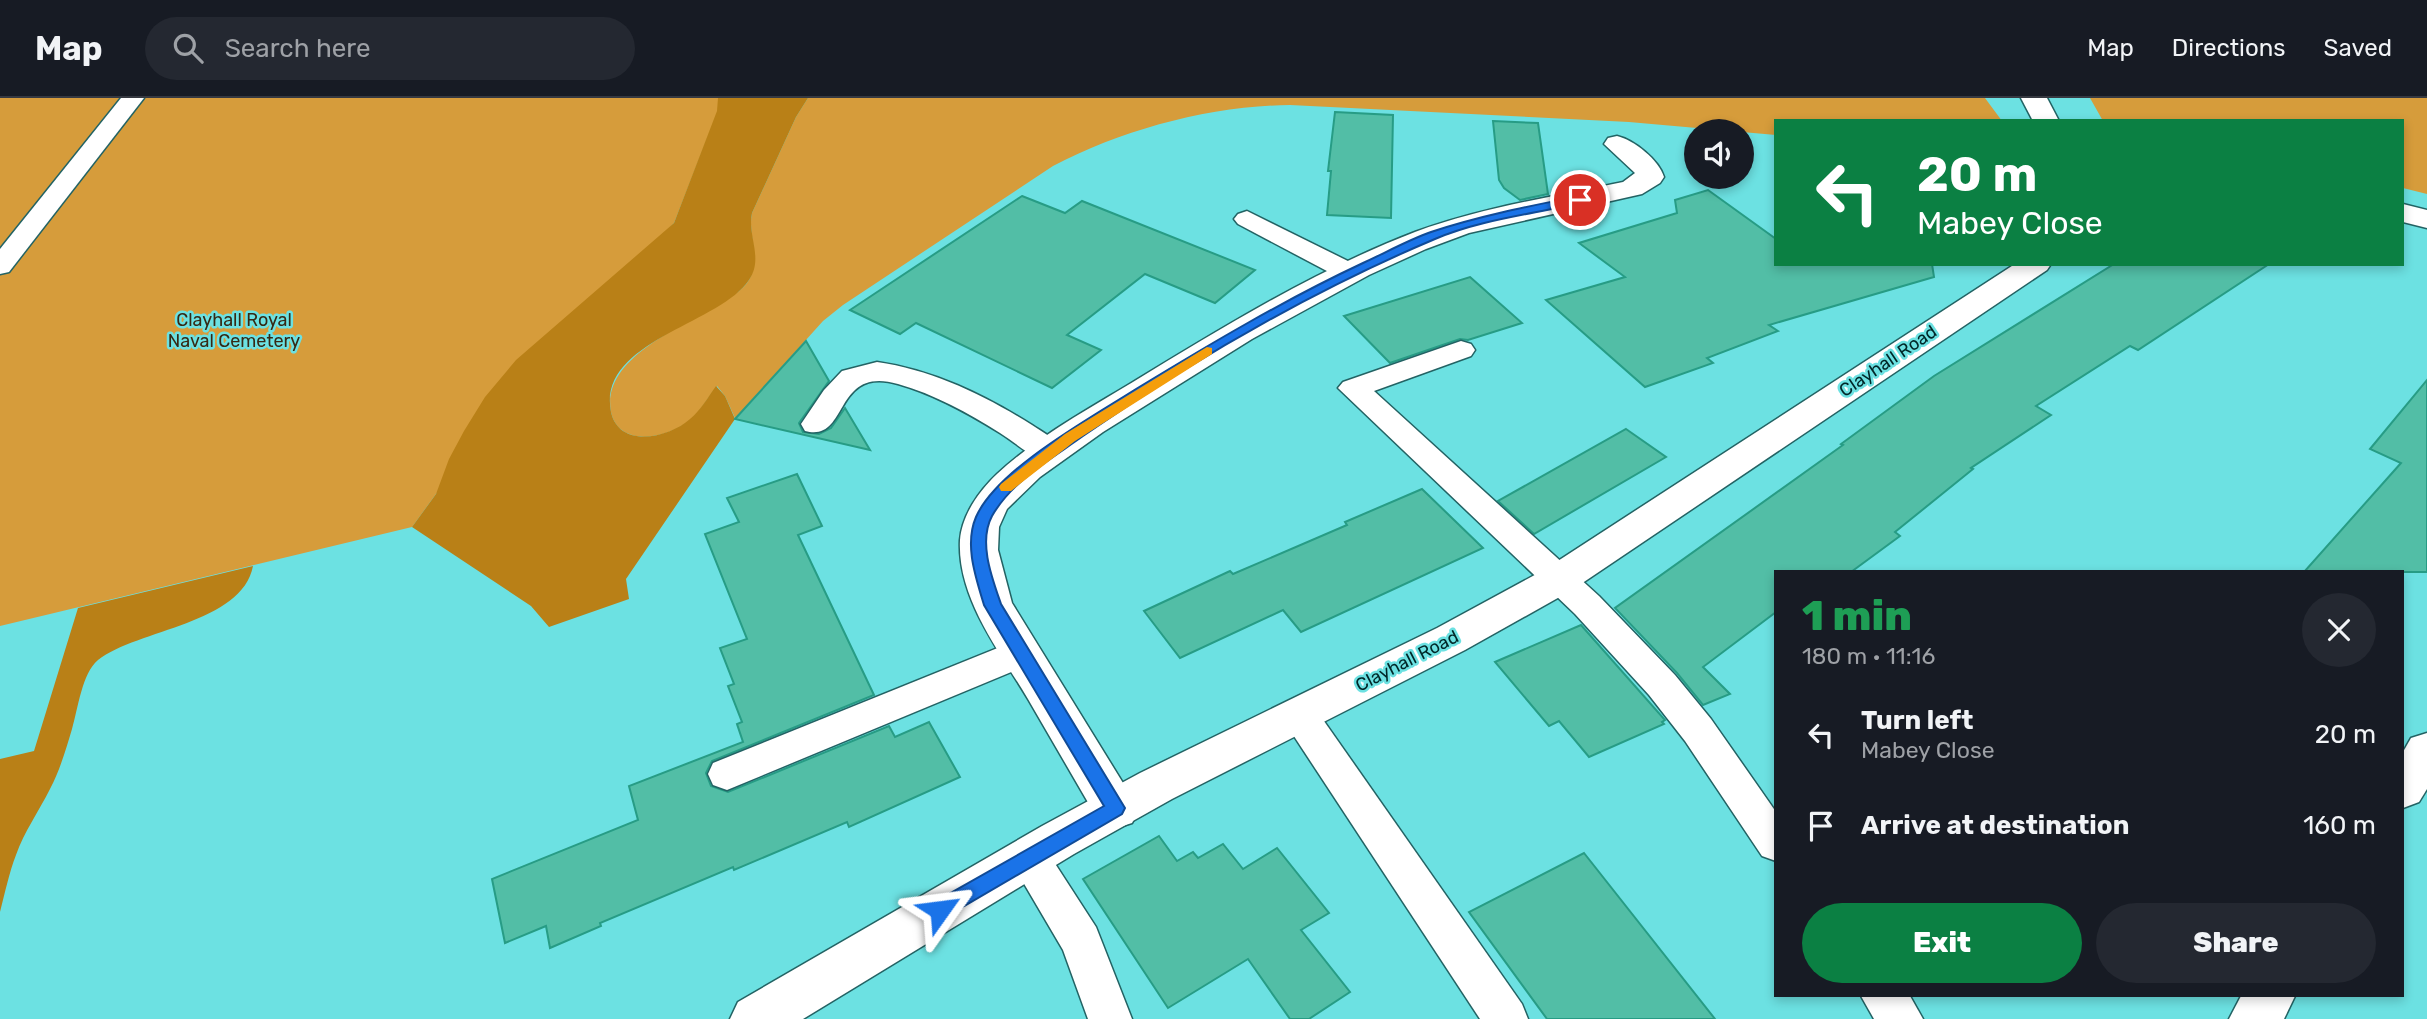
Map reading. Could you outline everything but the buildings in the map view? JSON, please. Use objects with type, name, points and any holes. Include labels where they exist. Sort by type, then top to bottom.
[{"type":"street","points":[[2034,98],[2045,119]]},
{"type":"street","points":[[1115,808],[999,618],[987,587],[979,541],[980,528],[989,507],[1000,493],[1050,452],[1224,341],[1351,272],[1463,226],[1624,190],[1648,179],[1648,170],[1617,144]]},
{"type":"street","points":[[2404,214],[2427,219]]},
{"type":"street","name":"Clayhall Road","points":[[756,1019],[1115,808],[1451,639],[1558,580],[2033,266]]},
{"type":"street","points":[[2404,787],[2427,751]]},
{"type":"street","points":[[2255,1019],[2269,997]]},
{"type":"lane","points":[[0,266],[134,98]]},
{"type":"lane","points":[[1247,219],[1351,272]]},
{"type":"lane","points":[[1461,349],[1353,388],[1596,614],[1678,703],[1774,841]]},
{"type":"lane","points":[[816,424],[850,379],[867,371],[886,372],[927,385],[985,410],[1025,433],[1050,452]]},
{"type":"lane","points":[[727,774],[1020,653]]},
{"type":"lane","points":[[1299,714],[1507,1019]]},
{"type":"lane","points":[[1029,858],[1082,941],[1110,1019]]},
{"type":"lane","points":[[1884,997],[1901,1019]]},
{"type":"green space","name":"Clayhall Royal Naval Cemetery","points":[[0,98],[723,98],[674,223],[497,410],[412,527],[0,626]]},
{"type":"green space","points":[[808,98],[1985,98],[2001,119],[1774,119],[1774,135],[1754,133],[1754,119],[1684,119],[1684,127],[1290,105],[1229,110],[1168,122],[1109,141],[1053,166],[843,305],[823,321],[725,430],[735,418],[717,386],[690,420],[670,432],[646,437],[634,436],[624,431],[616,424],[611,412],[611,393],[618,376],[646,347],[743,288],[753,271],[754,263],[752,213],[796,117]]},
{"type":"green space","points":[[2090,98],[2427,98],[2427,194],[2404,188],[2404,119],[2102,119]]},
{"type":"shaded area","points":[[718,98],[808,98],[796,117],[752,213],[755,263],[749,280],[734,296],[664,336],[622,368],[612,388],[611,412],[616,424],[624,431],[634,435],[658,435],[681,426],[690,419],[716,386],[725,396],[735,419],[626,579],[629,599],[549,627],[531,606],[412,527],[436,494],[449,459],[485,397],[516,360],[674,223],[717,111]]},
{"type":"shaded area","points":[[253,566],[245,585],[230,601],[210,613],[116,649],[93,666],[84,682],[57,774],[16,855],[0,912],[0,759],[34,751],[78,608]]},
{"type":"slow traffic","points":[[1006,487],[1070,438],[1207,351]]},
{"type":"route","points":[[940,910],[1115,808],[1007,633],[993,605],[983,572],[979,541],[984,517],[1000,493],[1029,467],[1099,419],[1224,341],[1319,288],[1404,248],[1470,223],[1580,200]]}]
